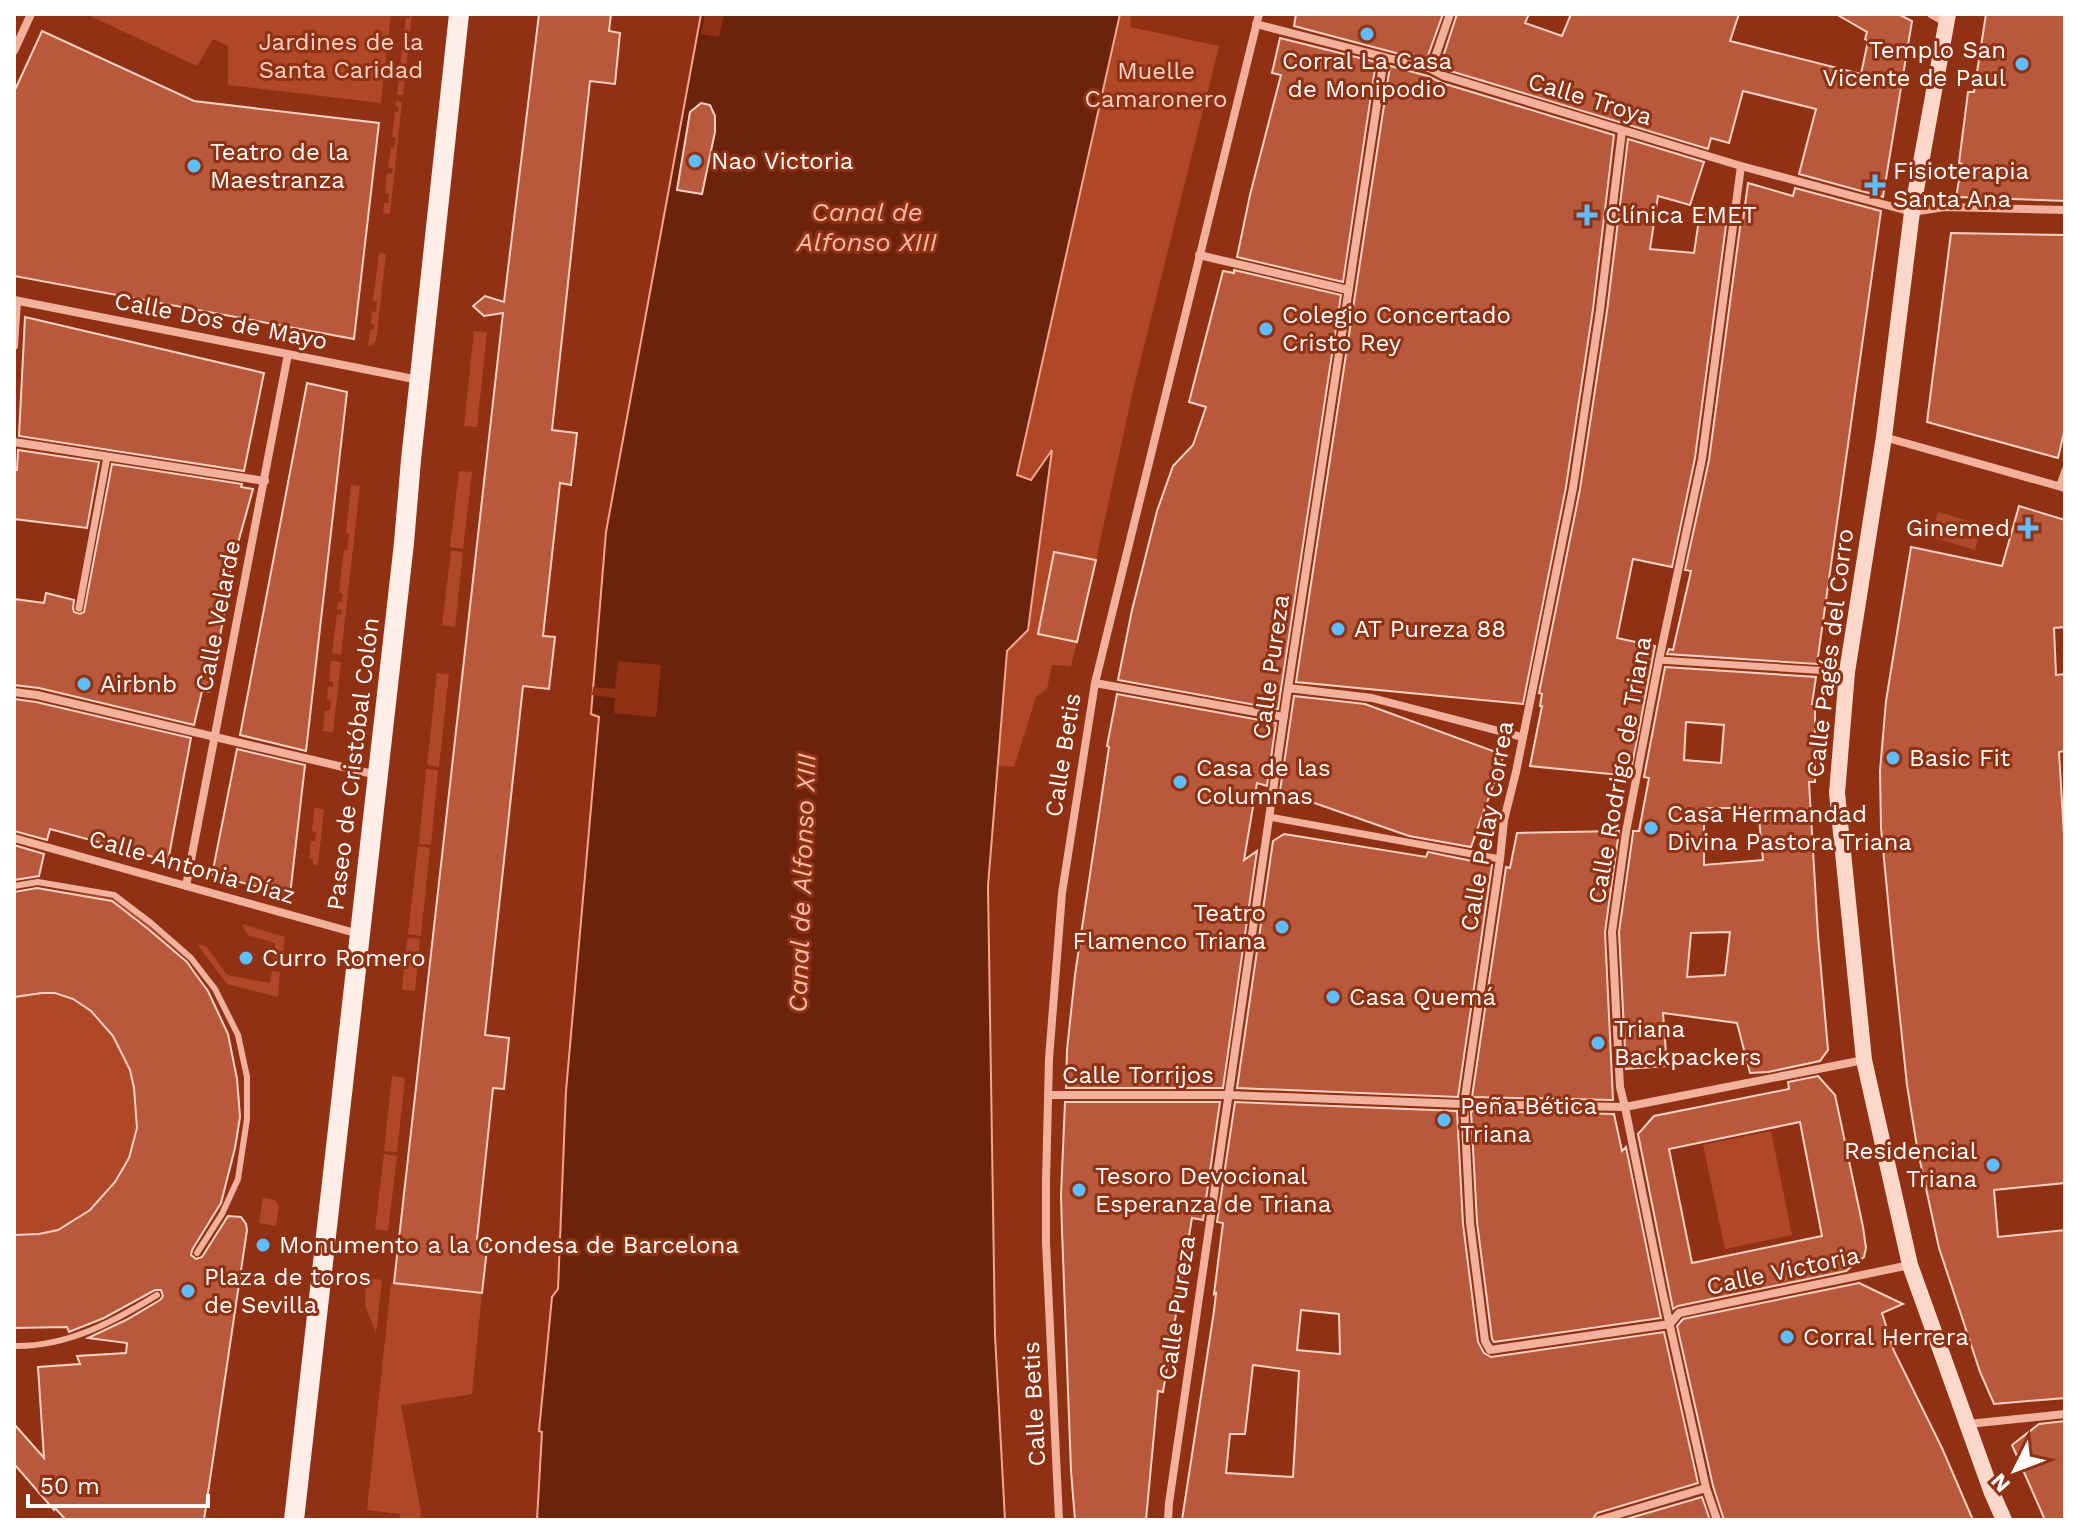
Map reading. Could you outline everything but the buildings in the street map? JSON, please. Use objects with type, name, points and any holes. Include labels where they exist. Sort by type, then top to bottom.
[{"type":"main road","name":"Paseo de Cristóbal Colón","points":[[294,1520],[404,543],[459,14]]},
{"type":"main road","name":"Calle Pagés del Corro","points":[[1942,17],[1912,212],[1884,437],[1847,672],[1837,793],[1864,1060],[1910,1265],[2004,1520]]},
{"type":"street","points":[[14,51],[31,14]]},
{"type":"street","points":[[1431,69],[1450,14]]},
{"type":"street","name":"Calle Troya","points":[[1257,19],[1384,58],[1431,69],[1444,76],[1622,131],[1912,212]]},
{"type":"street","name":"Calle Betis","points":[[1059,1520],[1046,1243],[1049,1059],[1062,893],[1095,683],[1257,19]]},
{"type":"street","name":"Calle Pureza","points":[[1168,1520],[1288,688],[1384,58]]},
{"type":"street","name":"Calle Pelay Correa","points":[[1622,131],[1600,310],[1573,488],[1504,820],[1464,1104],[1470,1223],[1488,1349],[1670,1324]]},
{"type":"street","name":"Calle Rodrigo de Triana","points":[[1717,1520],[1706,1488],[1620,1087],[1612,932],[1626,832],[1702,459],[1741,166]]},
{"type":"street","points":[[1912,212],[1945,207],[2065,210]]},
{"type":"street","points":[[1199,255],[1348,290]]},
{"type":"street","points":[[14,346],[16,301]]},
{"type":"street","name":"Calle Dos de Mayo","points":[[16,301],[420,381]]},
{"type":"street","name":"Calle Velarde","points":[[186,886],[288,354]]},
{"type":"street","points":[[1884,437],[2062,487]]},
{"type":"street","points":[[14,442],[265,481]]},
{"type":"street","points":[[79,608],[107,457]]},
{"type":"street","points":[[1659,660],[1847,672]]},
{"type":"street","points":[[1095,683],[1284,717]]},
{"type":"street","points":[[1288,688],[1372,698],[1522,737]]},
{"type":"street","points":[[14,692],[378,775]]},
{"type":"street","points":[[1269,817],[1500,859]]},
{"type":"street","name":"Calle Antonia Díaz","points":[[14,838],[359,934]]},
{"type":"street","name":"Calle Torrijos","points":[[1048,1095],[1228,1095],[1625,1107],[1864,1060]]},
{"type":"street","name":"Calle Victoria","points":[[1670,1324],[1679,1313],[1910,1265]]},
{"type":"street","points":[[1968,1424],[2065,1414]]},
{"type":"street","points":[[1599,1520],[1706,1488]]},
{"type":"lane","points":[[2062,487],[2065,469]]},
{"type":"lane","points":[[14,886],[38,882],[114,895],[191,958],[215,989],[238,1035],[247,1077],[247,1119],[238,1179],[222,1214],[197,1253]]},
{"type":"lane","points":[[14,1346],[48,1344],[79,1335],[117,1320],[157,1295]]},
{"type":"green space","name":"Jardines de la Santa Caridad","points":[[86,14],[391,14],[381,103],[228,85],[228,46],[213,39],[197,66]]},
{"type":"green space","points":[[412,14],[403,95],[397,95],[402,50],[406,51],[407,42],[403,41],[406,18],[410,18]]},
{"type":"green space","name":"Muelle Camaronero","points":[[1120,14],[1131,14],[1130,27],[1219,46],[1134,386],[1096,560],[1055,552],[1039,634],[1077,642],[1071,666],[1052,665],[1047,689],[1036,697],[1014,767],[998,766],[1007,651],[1028,630],[1051,452],[1031,480],[1016,476]]},
{"type":"green space","points":[[396,101],[402,102],[390,214],[383,213],[389,194],[385,193],[387,173],[392,174],[393,169],[388,167],[396,138],[392,137],[395,112],[399,107],[395,106]]},
{"type":"green space","points":[[379,253],[386,254],[376,341],[368,346],[370,330],[374,329],[371,324],[372,311],[376,312],[377,302],[373,301]]},
{"type":"green space","points":[[474,331],[487,332],[477,427],[464,426]]},
{"type":"green space","points":[[459,471],[472,472],[463,549],[450,547]]},
{"type":"green space","points":[[351,485],[360,486],[341,655],[332,653],[337,614],[341,615],[342,610],[337,609],[343,594],[339,592],[349,534],[346,533]]},
{"type":"green space","points":[[1938,512],[1982,525],[1975,550],[1931,537]]},
{"type":"green space","points":[[451,551],[463,552],[455,627],[442,625]]},
{"type":"green space","points":[[331,661],[341,662],[333,732],[323,731],[325,711],[330,710],[331,701],[327,700],[328,686],[333,687],[333,682],[329,681]]},
{"type":"green space","points":[[437,673],[449,674],[439,767],[427,765]]},
{"type":"green space","points":[[426,769],[438,770],[431,845],[419,844]]},
{"type":"green space","points":[[314,808],[324,809],[318,865],[309,858],[311,841],[315,841],[316,832],[312,831]]},
{"type":"green space","points":[[418,846],[430,848],[421,936],[408,934]]},
{"type":"green space","points":[[45,889],[96,895],[118,902],[147,924],[182,958],[211,998],[230,1043],[236,1067],[240,1116],[236,1148],[221,1200],[14,1327],[14,895]]},
{"type":"green space","points":[[242,924],[285,937],[282,961],[273,960],[275,943],[248,935]]},
{"type":"green space","points":[[407,938],[420,939],[415,991],[402,990]]},
{"type":"green space","points":[[197,944],[206,946],[227,975],[270,983],[272,971],[280,972],[278,997],[227,984]]},
{"type":"green space","points":[[392,1076],[405,1078],[397,1152],[384,1151]]},
{"type":"green space","points":[[1771,1131],[1792,1235],[1725,1249],[1703,1145]]},
{"type":"green space","points":[[384,1154],[397,1156],[388,1231],[375,1229]]},
{"type":"green space","points":[[263,1198],[275,1200],[279,1206],[276,1226],[259,1223]]},
{"type":"green space","points":[[366,1278],[382,1280],[376,1333],[365,1305]]},
{"type":"green space","points":[[391,1283],[482,1293],[472,1394],[401,1405],[420,1520],[400,1520],[400,1514],[367,1510]]},
{"type":"water","name":"Canal de Alfonso XIII","points":[[701,14],[1120,14],[1017,475],[1031,480],[1052,450],[1028,630],[1007,651],[988,886],[995,1335],[1005,1520],[537,1520],[542,1432],[539,1431],[552,1297],[558,1289],[566,1091],[599,717],[591,714],[606,532]]},
{"type":"pier","points":[[705,14],[724,14],[719,37],[701,34]]},
{"type":"pier","points":[[618,661],[661,665],[656,717],[614,713],[615,698],[592,695],[593,687],[615,689]]},
{"type":"place","name":"Corral La Casa de Monipodio","points":[[1367,34]]},
{"type":"place","name":"Templo San Vicente de Paul","points":[[2022,64]]},
{"type":"place","name":"Nao Victoria","points":[[695,161]]},
{"type":"place","name":"Teatro de la Maestranza","points":[[194,166]]},
{"type":"place","name":"Fisioterapia Santa Ana","points":[[1875,185]]},
{"type":"place","name":"Clínica EMET","points":[[1587,215]]},
{"type":"place","name":"Colegio Concertado Cristo Rey","points":[[1266,329]]},
{"type":"place","name":"Ginemed","points":[[2028,528]]},
{"type":"place","name":"AT Pureza 88","points":[[1338,629]]},
{"type":"place","name":"Airbnb","points":[[84,684]]},
{"type":"place","name":"Basic Fit","points":[[1893,758]]},
{"type":"place","name":"Casa de las Columnas","points":[[1180,782]]},
{"type":"place","name":"Casa Hermandad Divina Pastora Triana","points":[[1651,828]]},
{"type":"place","name":"Teatro Flamenco Triana","points":[[1282,927]]},
{"type":"place","name":"Curro Romero","points":[[246,958]]},
{"type":"place","name":"Casa Quemá","points":[[1333,997]]},
{"type":"place","name":"Triana Backpackers","points":[[1598,1043]]},
{"type":"place","name":"Peña Bética Triana","points":[[1444,1120]]},
{"type":"place","name":"Residencial Triana","points":[[1993,1165]]},
{"type":"place","name":"Tesoro Devocional Esperanza de Triana","points":[[1079,1190]]},
{"type":"place","name":"Monumento a la Condesa de Barcelona","points":[[263,1245]]},
{"type":"place","name":"Plaza de toros de Sevilla","points":[[188,1291]]},
{"type":"place","name":"Corral Herrera","points":[[1787,1337]]}]
